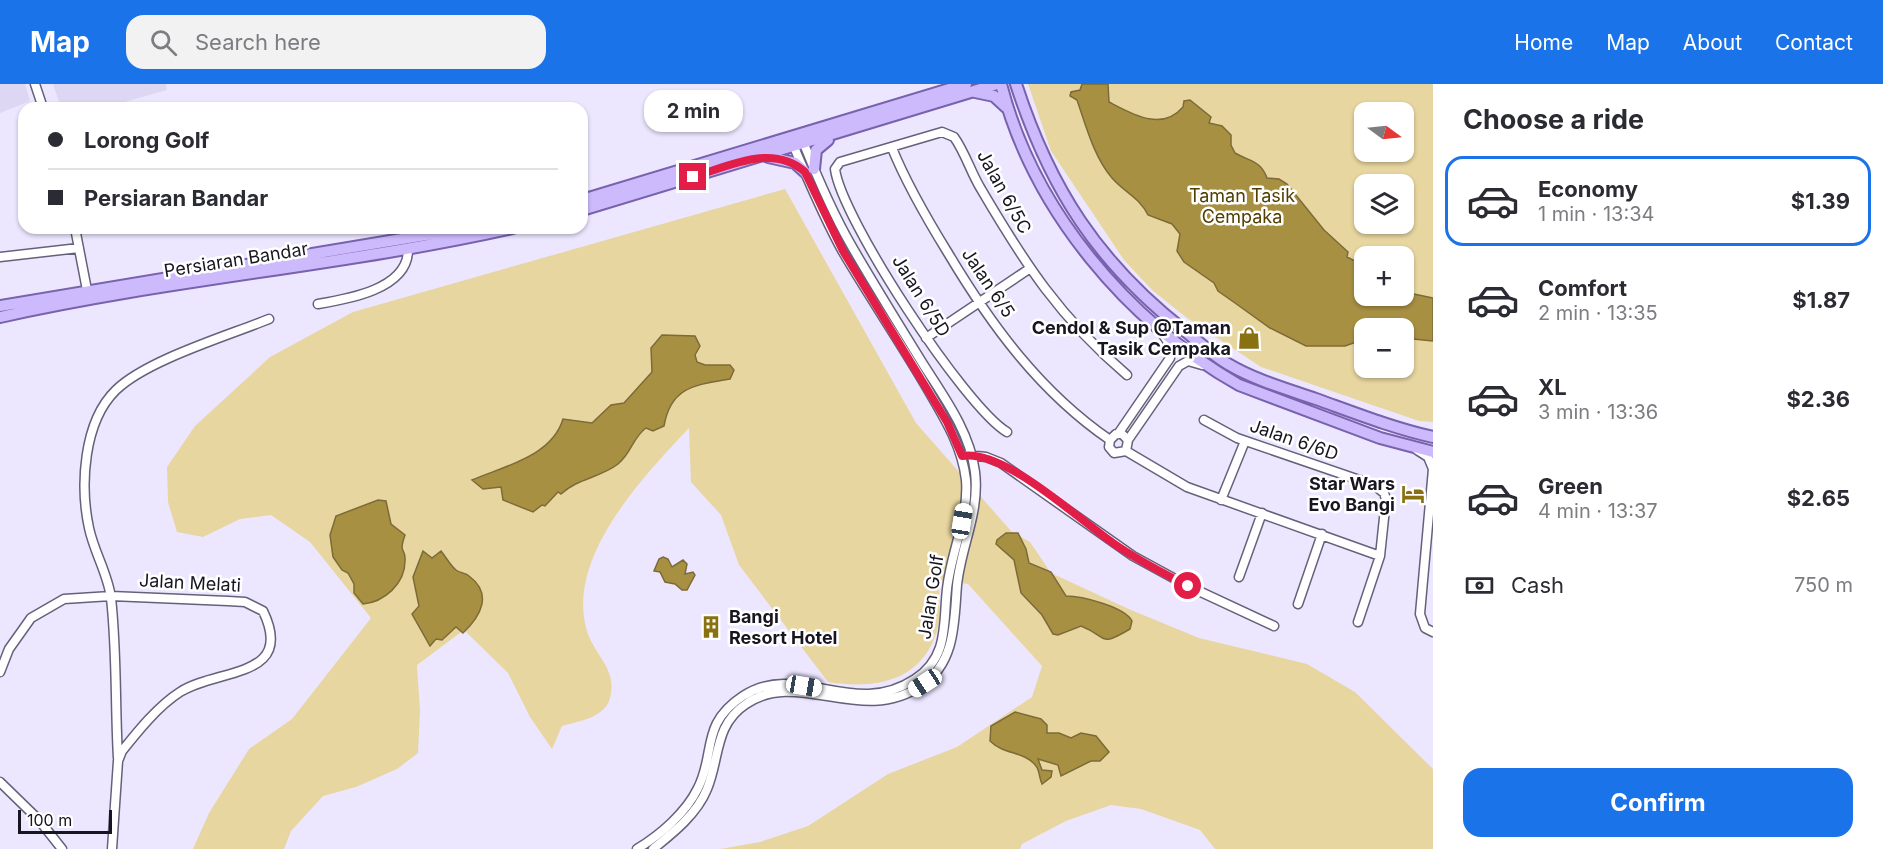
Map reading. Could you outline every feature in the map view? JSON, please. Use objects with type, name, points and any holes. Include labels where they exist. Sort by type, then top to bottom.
[{"type":"main road","points":[[588,198],[865,114],[968,86],[999,84],[1030,165],[1107,279],[1140,312],[1218,373],[1260,394],[1411,447],[1433,452]]},
{"type":"main road","points":[[1010,84],[1016,107],[1036,141],[1055,181],[1106,258],[1149,302],[1227,364],[1258,379],[1406,431],[1433,437]]},
{"type":"main road","points":[[1016,84],[1036,141]]},
{"type":"main road","points":[[732,154],[755,153],[836,135],[968,86],[994,96],[1008,110]]},
{"type":"main road","points":[[588,208],[760,157],[798,144],[865,114]]},
{"type":"main road","points":[[760,157],[791,162],[810,171],[816,150],[836,135]]},
{"type":"main road","name":"Persiaran Bandar","points":[[0,306],[431,234]]},
{"type":"main road","name":"Persiaran Bandar","points":[[0,317],[88,300],[408,250],[484,234]]},
{"type":"street","points":[[35,84],[41,102]]},
{"type":"street","name":"Jalan 6/5C","points":[[892,148],[942,132],[949,133],[958,142],[968,166],[1029,269],[1084,337],[1127,375]]},
{"type":"street","name":"Jalan Golf","points":[[637,849],[673,820],[690,802],[701,782],[714,729],[726,712],[742,697],[771,685],[789,683],[865,696],[886,694],[906,685],[929,667],[942,646],[946,631],[948,577],[966,494],[962,456],[947,422],[843,251],[798,144]]},
{"type":"street","name":"Jalan 6/5D","points":[[892,148],[840,162],[835,169],[836,179],[855,221],[927,338],[975,404],[995,425],[1007,432]]},
{"type":"street","name":"Jalan 6/5","points":[[892,148],[913,196],[979,304],[1033,374],[1077,415],[1110,440]]},
{"type":"street","name":"Jalan Golf","points":[[653,849],[698,806],[710,780],[720,736],[729,719],[746,704],[766,695],[790,692],[859,702],[893,701],[910,693],[933,675],[946,656],[954,635],[957,583],[975,500],[972,454],[967,439],[850,245],[810,171]]},
{"type":"street","points":[[76,234],[87,290]]},
{"type":"street","points":[[843,251],[850,245]]},
{"type":"street","points":[[0,257],[79,248]]},
{"type":"street","points":[[318,304],[341,300],[395,279],[406,265],[408,250]]},
{"type":"street","points":[[927,338],[1029,269]]},
{"type":"street","points":[[1126,451],[1118,454],[1112,452],[1109,447],[1110,440],[1118,434],[1172,352],[1168,342],[1140,312]]},
{"type":"street","points":[[118,761],[111,596],[89,528],[86,483],[89,436],[100,411],[114,392],[149,368],[268,319]]},
{"type":"street","points":[[1126,451],[1128,440],[1183,362],[1194,361],[1218,373]]},
{"type":"street","name":"Jalan 6/6D","points":[[1204,420],[1245,441],[1379,488],[1386,499],[1380,556],[1358,622]]},
{"type":"street","points":[[1118,434],[1128,440]]},
{"type":"street","points":[[967,439],[1132,556],[1188,586],[1274,626]]},
{"type":"street","points":[[1221,500],[1245,441]]},
{"type":"street","points":[[1411,447],[1428,457],[1433,476],[1420,614],[1429,630]]},
{"type":"street","points":[[1126,451],[1187,487],[1380,556]]},
{"type":"street","points":[[962,456],[972,454],[993,459]]},
{"type":"street","points":[[975,473],[985,462],[993,459]]},
{"type":"street","points":[[1239,577],[1262,513]]},
{"type":"street","points":[[1298,604],[1322,534]]},
{"type":"street","points":[[0,672],[14,640],[31,618],[64,598],[111,596]]},
{"type":"street","name":"Jalan Melati","points":[[111,596],[245,602],[263,611],[272,631],[272,643],[263,659],[246,670],[206,679],[178,693],[133,737],[122,751],[118,761],[112,849]]},
{"type":"street","points":[[0,782],[39,820],[62,849]]},
{"type":"shaded area","points":[[0,84],[25,84],[30,101],[18,102],[18,106],[0,113]]},
{"type":"shaded area","points":[[53,84],[166,84],[167,90],[124,102],[59,102]]},
{"type":"shaded area","points":[[1082,84],[1108,84],[1109,102],[1137,115],[1156,120],[1175,114],[1183,107],[1184,101],[1190,100],[1211,117],[1209,123],[1222,126],[1231,135],[1231,145],[1235,153],[1255,162],[1265,172],[1267,178],[1279,179],[1287,184],[1324,230],[1348,252],[1347,257],[1354,260],[1354,306],[1414,306],[1414,294],[1433,298],[1433,341],[1414,339],[1414,318],[1354,318],[1354,343],[1345,346],[1306,346],[1270,328],[1218,291],[1214,283],[1184,262],[1177,251],[1180,234],[1172,224],[1148,215],[1141,204],[1112,178],[1100,161],[1091,141],[1077,100],[1070,96],[1071,92],[1080,90]]},
{"type":"shaded area","points":[[662,335],[695,336],[700,346],[695,355],[697,362],[705,365],[730,365],[734,370],[730,379],[696,386],[679,395],[667,413],[664,426],[653,431],[646,428],[618,464],[561,494],[558,492],[545,506],[542,505],[533,512],[503,500],[501,487],[483,489],[472,480],[538,451],[557,432],[563,419],[592,423],[611,405],[624,403],[652,372],[651,348]]},
{"type":"shaded area","points":[[378,500],[386,501],[391,524],[405,535],[402,546],[405,557],[404,569],[397,584],[386,596],[363,604],[354,593],[354,584],[348,573],[342,570],[333,557],[330,535],[336,516]]},
{"type":"shaded area","points":[[1006,533],[1018,533],[1026,549],[1029,563],[1051,572],[1066,596],[1092,600],[1121,611],[1132,621],[1130,629],[1108,639],[1081,626],[1058,635],[1053,634],[1042,615],[1021,593],[1014,560],[996,544],[997,540]]},
{"type":"shaded area","points":[[423,551],[432,558],[441,551],[456,570],[468,575],[476,583],[481,590],[482,597],[479,612],[463,633],[456,627],[442,640],[436,639],[430,646],[412,614],[419,606],[413,577]]},
{"type":"shaded area","points":[[663,557],[668,559],[672,567],[683,560],[687,564],[685,574],[693,572],[695,575],[687,590],[665,582],[660,572],[654,571],[659,559]]},
{"type":"shaded area","points":[[1015,712],[1041,719],[1047,725],[1047,733],[1059,733],[1071,738],[1081,733],[1096,736],[1109,752],[1100,761],[1091,761],[1061,776],[1058,765],[1038,759],[1042,770],[1052,771],[1051,777],[1042,784],[1037,768],[1031,761],[1002,749],[990,741],[991,726]]},
{"type":"green space","name":"Taman Tasik Cempaka","points":[[1028,84],[1433,84],[1433,422],[1419,421],[1261,367],[1187,318],[1152,290],[1124,260],[1051,151]]},
{"type":"green space","points":[[785,189],[916,423],[1011,531],[1030,542],[1051,573],[1199,638],[1307,664],[1355,692],[1433,769],[1433,849],[1215,849],[1200,830],[1141,809],[1111,805],[1066,821],[1022,844],[1020,849],[720,849],[760,842],[808,826],[888,774],[957,747],[1032,697],[1042,666],[968,584],[940,580],[938,626],[932,645],[910,670],[896,678],[880,682],[846,684],[828,682],[739,565],[721,515],[691,482],[689,428],[651,470],[612,520],[597,548],[587,575],[583,603],[587,631],[611,679],[610,698],[603,710],[590,718],[562,726],[552,749],[530,717],[508,673],[464,630],[417,665],[420,711],[418,753],[397,769],[356,787],[323,796],[291,831],[284,849],[193,849],[209,813],[249,749],[292,719],[371,618],[310,542],[271,515],[240,519],[203,537],[177,532],[168,502],[167,467],[195,426],[270,357],[353,312]]},
{"type":"place","name":"Cendol & Sup @Taman Tasik Cempaka","points":[[1249,338]]},
{"type":"place","name":"Star Wars Evo Bangi","points":[[1413,494]]},
{"type":"place","name":"Bangi Resort Hotel","points":[[711,627]]},
{"type":"route","points":[[693,177],[760,157],[779,158],[795,163],[805,172],[821,210],[843,251],[947,422],[962,456],[972,454],[991,458],[1001,463],[1132,556],[1188,586]]}]
